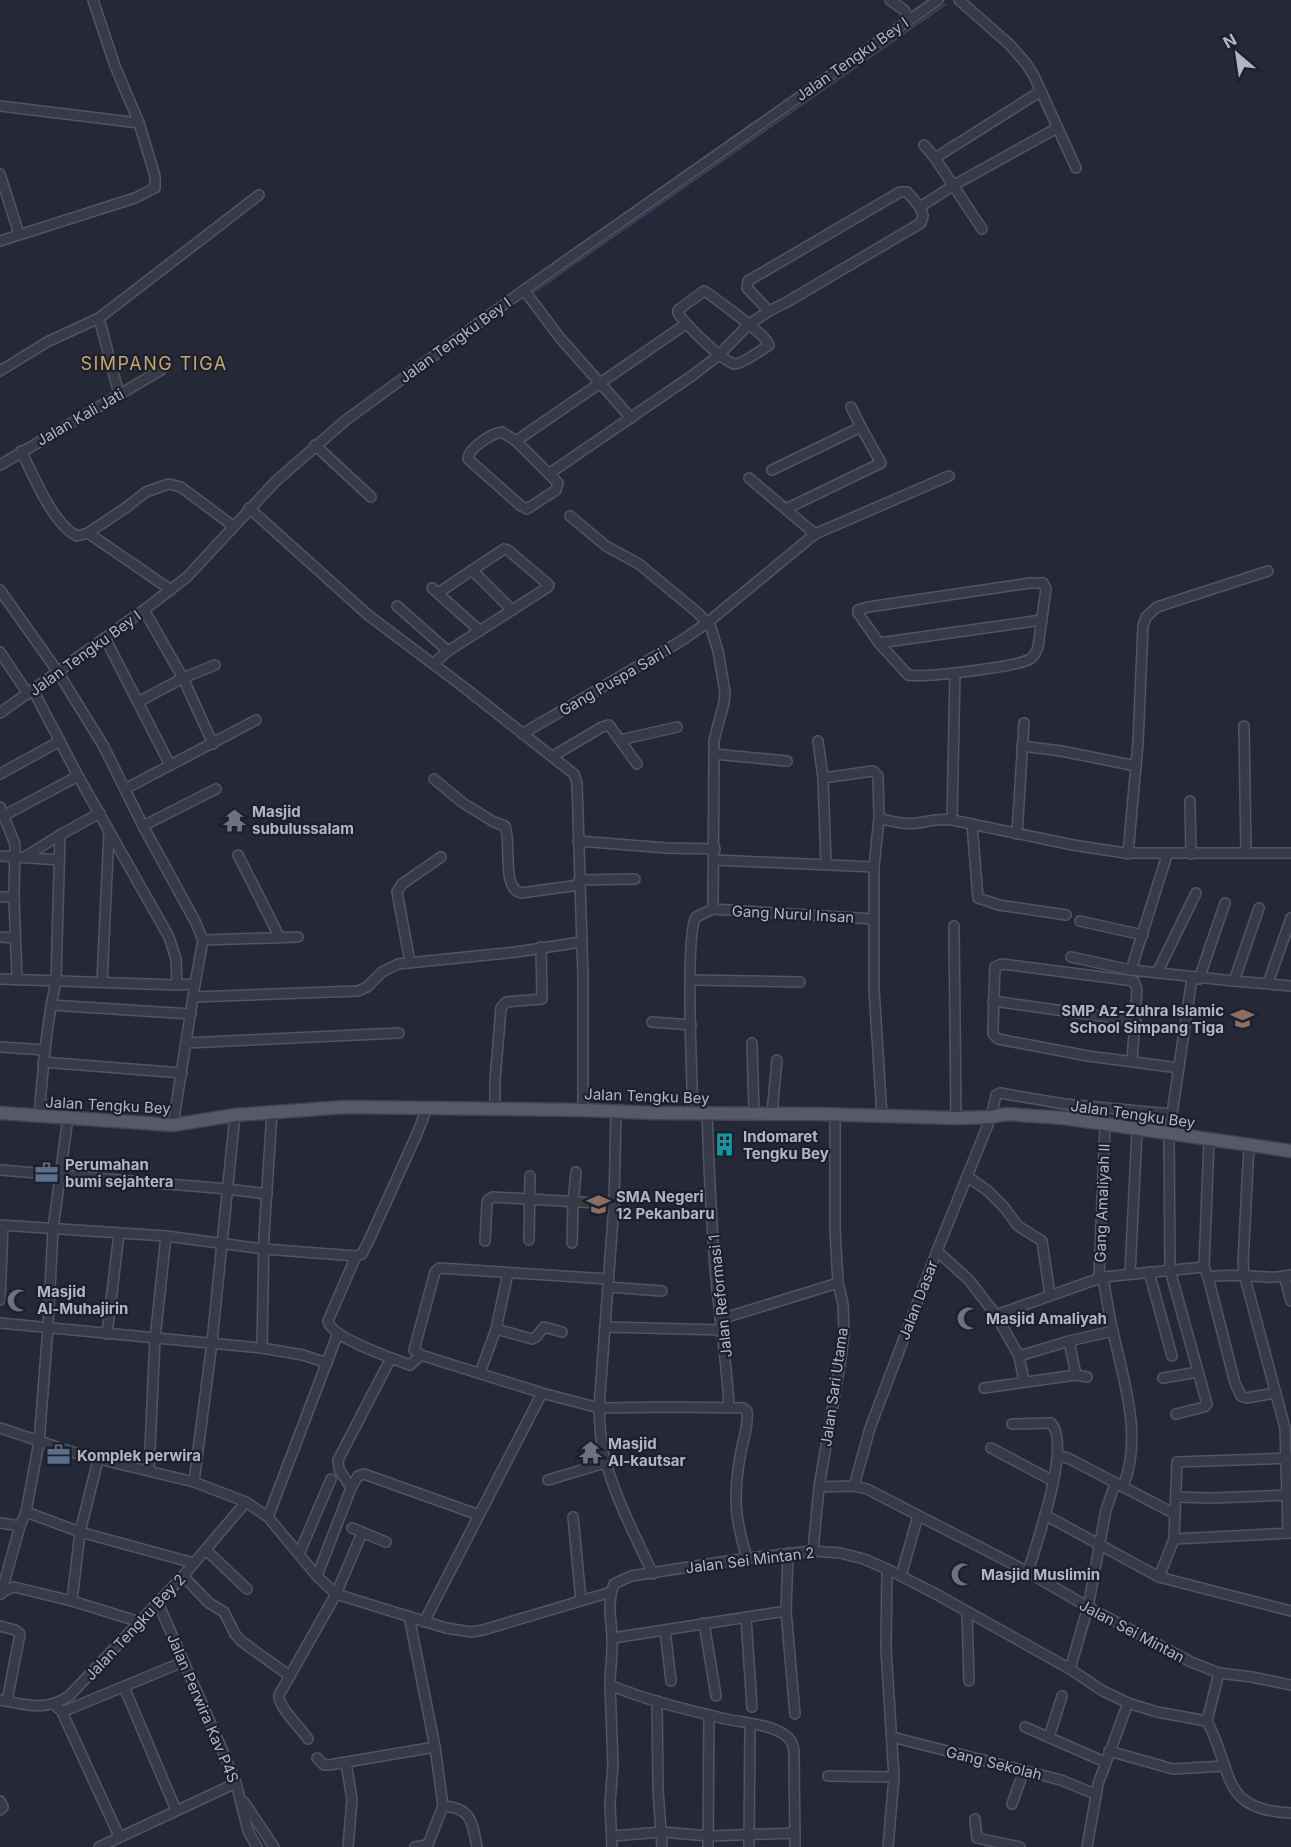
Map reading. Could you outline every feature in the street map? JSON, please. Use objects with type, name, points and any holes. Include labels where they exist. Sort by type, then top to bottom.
[{"type":"main road","name":"Jalan Tengku Bey","points":[[0,1113],[173,1125],[235,1115],[345,1107],[956,1118],[1006,1114],[1060,1118],[1291,1151]]},
{"type":"street","points":[[0,241],[153,190],[156,183],[139,123],[114,66],[93,0]]},
{"type":"street","points":[[890,0],[904,10],[909,19]]},
{"type":"street","name":"Jalan Tengku Bey I","points":[[0,713],[171,590],[216,547],[249,508],[315,445],[372,400],[524,290],[938,0]]},
{"type":"street","points":[[959,0],[1017,53],[1034,76],[1076,168]]},
{"type":"street","points":[[935,159],[1041,91]]},
{"type":"street","points":[[0,106],[139,123]]},
{"type":"street","points":[[920,207],[954,185],[1057,128]]},
{"type":"street","points":[[924,145],[954,185],[982,229]]},
{"type":"street","points":[[0,176],[19,234]]},
{"type":"street","points":[[550,473],[719,355],[748,325],[770,310],[787,303],[921,223],[923,216],[920,207],[908,192],[900,192],[748,282],[747,288],[770,310]]},
{"type":"street","points":[[0,371],[47,342],[99,318],[259,195]]},
{"type":"street","points":[[524,290],[560,338],[631,418]]},
{"type":"street","points":[[704,291],[748,325],[768,341],[769,345],[739,363],[732,363],[719,355],[686,324],[678,310],[704,291]]},
{"type":"street","points":[[99,318],[119,394]]},
{"type":"street","points":[[516,441],[686,324]]},
{"type":"street","name":"Jalan Kali Jati","points":[[0,465],[161,370]]},
{"type":"street","points":[[786,509],[881,463],[851,407]]},
{"type":"street","points":[[772,470],[861,427]]},
{"type":"street","points":[[502,432],[516,441],[550,473],[558,483],[558,487],[527,509],[468,459],[470,452],[496,433],[502,432]]},
{"type":"street","points":[[315,445],[371,497]]},
{"type":"street","points":[[21,451],[42,493],[62,523],[74,534],[82,535],[88,532],[146,492],[169,484],[181,487],[233,526]]},
{"type":"street","name":"Gang Puspa Sari I","points":[[522,734],[681,641],[707,623],[816,534],[949,476]]},
{"type":"street","points":[[749,478],[816,534]]},
{"type":"street","points":[[249,508],[368,615],[553,756],[576,778],[583,977],[583,1110]]},
{"type":"street","points":[[570,516],[606,546],[639,564],[698,613],[707,623],[716,644],[725,692],[714,740],[713,909],[696,917],[693,921],[691,980],[693,1112]]},
{"type":"street","points":[[88,532],[171,590]]},
{"type":"street","points":[[433,664],[448,651],[480,631],[548,587],[547,582],[508,550],[504,549],[435,590],[480,631]]},
{"type":"street","points":[[472,570],[512,610]]},
{"type":"street","points":[[1128,854],[1136,766],[1143,626],[1146,617],[1157,607],[1268,571]]},
{"type":"street","points":[[1041,582],[1046,589],[1042,620],[1038,647],[1032,658],[1022,662],[956,673],[908,675],[858,616],[858,610],[1041,582]]},
{"type":"street","points":[[0,590],[58,672],[104,747],[203,940],[173,1125]]},
{"type":"street","points":[[397,606],[448,651]]},
{"type":"street","points":[[144,610],[183,678],[213,744]]},
{"type":"street","points":[[879,643],[1042,620]]},
{"type":"street","points":[[105,638],[170,765]]},
{"type":"street","points":[[0,652],[31,692],[149,899],[169,937],[176,959],[177,985]]},
{"type":"street","points":[[138,702],[183,678],[215,665]]},
{"type":"street","points":[[952,820],[956,673]]},
{"type":"street","points":[[125,789],[256,720]]},
{"type":"street","points":[[1017,834],[1024,723]]},
{"type":"street","points":[[553,756],[605,725],[611,727],[637,764]]},
{"type":"street","points":[[1244,726],[1246,853]]},
{"type":"street","points":[[620,740],[677,727]]},
{"type":"street","points":[[0,774],[60,741]]},
{"type":"street","points":[[818,741],[823,778],[826,864]]},
{"type":"street","points":[[1022,746],[1061,751],[1136,766]]},
{"type":"street","points":[[714,754],[788,761]]},
{"type":"street","points":[[823,778],[867,772],[878,776],[879,818],[874,867],[873,919],[874,989],[882,1117]]},
{"type":"street","points":[[17,980],[15,844],[2,813],[78,776]]},
{"type":"street","points":[[434,779],[463,803],[505,826],[508,835],[510,883],[514,891],[521,893],[579,883],[635,879]]},
{"type":"street","points":[[143,826],[216,789]]},
{"type":"street","points":[[1190,801],[1191,854]]},
{"type":"street","points":[[27,856],[60,834],[100,813]]},
{"type":"street","points":[[879,818],[892,822],[912,823],[935,818],[952,820],[1128,854],[1291,853]]},
{"type":"street","points":[[972,824],[978,898],[999,905],[1066,915]]},
{"type":"street","points":[[102,982],[109,832]]},
{"type":"street","points":[[39,1116],[43,1062],[56,981],[59,860],[62,842],[60,834]]},
{"type":"street","points":[[578,841],[714,849]]},
{"type":"street","points":[[238,855],[279,936]]},
{"type":"street","points":[[1131,970],[1167,855]]},
{"type":"street","points":[[0,856],[27,856],[59,860]]},
{"type":"street","points":[[410,962],[397,892],[402,884],[441,857]]},
{"type":"street","points":[[715,860],[874,867]]},
{"type":"street","points":[[1157,973],[1196,893]]},
{"type":"street","points":[[0,897],[14,897]]},
{"type":"street","points":[[1176,1414],[1204,1407],[1207,1404],[1170,1270],[1169,1134],[1196,978],[1225,903]]},
{"type":"street","points":[[1234,981],[1259,908]]},
{"type":"street","name":"Gang Nurul Insan","points":[[713,909],[873,919]]},
{"type":"street","points":[[1268,984],[1286,947],[1291,918]]},
{"type":"street","points":[[1080,921],[1143,935]]},
{"type":"street","points":[[954,926],[956,1118]]},
{"type":"street","points":[[203,940],[298,937]]},
{"type":"street","points":[[0,938],[15,938]]},
{"type":"street","points":[[193,997],[358,991],[367,987],[389,968],[410,962],[516,952],[581,942]]},
{"type":"street","points":[[495,1110],[501,1008],[506,1002],[542,999],[541,947]]},
{"type":"street","points":[[1071,957],[1131,970],[1291,986]]},
{"type":"street","points":[[1132,1062],[1136,1021],[1137,989],[1135,983],[1130,980],[1002,964],[997,965],[994,969],[993,1034],[998,1039],[1132,1062],[1179,1068]]},
{"type":"street","points":[[0,979],[195,984]]},
{"type":"street","points":[[691,980],[800,982]]},
{"type":"street","points":[[993,1001],[1136,1021]]},
{"type":"street","points":[[51,1005],[191,1014]]},
{"type":"street","points":[[652,1022],[691,1025]]},
{"type":"street","points":[[186,1042],[399,1034]]},
{"type":"street","points":[[752,1043],[754,1113]]},
{"type":"street","points":[[0,1047],[45,1050]]},
{"type":"street","points":[[772,1113],[777,1060]]},
{"type":"street","points":[[43,1062],[182,1073]]},
{"type":"street","name":"Jalan Dasar","points":[[854,1486],[870,1428],[991,1117],[994,1097],[1000,1093],[1064,1104],[1138,1111]]},
{"type":"street","points":[[0,1300],[2,1226],[166,1236],[264,1249],[356,1256],[362,1254],[427,1108]]},
{"type":"street","points":[[1130,1273],[1138,1111],[1172,1114]]},
{"type":"street","points":[[262,1348],[264,1249],[272,1112]]},
{"type":"street","points":[[616,1112],[614,1204],[599,1408],[601,1438],[605,1462],[653,1574]]},
{"type":"street","name":"Jalan Reformasi 1","points":[[707,1113],[709,1192],[727,1364],[729,1407]]},
{"type":"street","points":[[194,1482],[212,1342],[235,1115]]},
{"type":"street","name":"Jalan Sari Utama","points":[[813,1551],[819,1487],[844,1332],[835,1230],[835,1115]]},
{"type":"street","points":[[0,1595],[26,1512],[39,1442],[53,1228],[68,1117]]},
{"type":"street","name":"Gang Amaliyah II","points":[[1070,1669],[1088,1607],[1106,1510],[1131,1462],[1133,1443],[1125,1383],[1103,1277],[1099,1276],[1105,1125]]},
{"type":"street","points":[[1209,1140],[1204,1267],[1241,1396],[1246,1398],[1276,1394]]},
{"type":"street","points":[[1173,1539],[1290,1533],[1286,1412],[1276,1394],[1244,1274],[1249,1145]]},
{"type":"street","points":[[0,1170],[267,1194]]},
{"type":"street","points":[[572,1243],[576,1172]]},
{"type":"street","points":[[529,1240],[530,1176]]},
{"type":"street","points":[[968,1177],[988,1191],[1018,1226],[1042,1241],[1050,1295]]},
{"type":"street","points":[[485,1241],[487,1203],[490,1198],[614,1204]]},
{"type":"street","points":[[107,1334],[119,1234]]},
{"type":"street","points":[[149,1470],[155,1339],[166,1236]]},
{"type":"street","points":[[937,1251],[969,1280],[996,1315],[1020,1356],[1024,1381]]},
{"type":"street","points":[[356,1256],[328,1321],[329,1325],[357,1344],[410,1365],[421,1355]]},
{"type":"street","points":[[662,1291],[608,1283],[444,1267],[436,1270],[414,1348],[416,1353],[421,1355],[542,1393],[599,1408],[743,1408],[747,1411],[747,1415],[734,1502],[736,1521],[747,1558]]},
{"type":"street","points":[[996,1315],[1103,1277],[1204,1267]]},
{"type":"street","points":[[1149,1272],[1172,1356]]},
{"type":"street","points":[[480,1373],[496,1329],[508,1273]]},
{"type":"street","points":[[1208,1277],[1244,1274],[1269,1277],[1288,1275],[1291,1301]]},
{"type":"street","points":[[721,1319],[838,1283]]},
{"type":"street","points":[[0,1323],[262,1348],[303,1355],[327,1363]]},
{"type":"street","points":[[496,1329],[532,1339],[544,1327],[562,1332]]},
{"type":"street","points":[[606,1328],[723,1330]]},
{"type":"street","points":[[1020,1356],[1113,1331]]},
{"type":"street","points":[[268,1517],[338,1332]]},
{"type":"street","points":[[1070,1341],[1077,1375]]},
{"type":"street","points":[[351,1488],[339,1469],[338,1460],[391,1358]]},
{"type":"street","points":[[1163,1378],[1198,1372]]},
{"type":"street","points":[[984,1388],[1077,1375],[1087,1377]]},
{"type":"street","points":[[424,1622],[542,1393]]},
{"type":"street","points":[[1012,1424],[1051,1423],[1056,1431],[1058,1456],[1045,1515],[1028,1572]]},
{"type":"street","name":"Jalan Sei Mintan 2","points":[[0,1428],[98,1460],[194,1482],[246,1502],[268,1517],[317,1576],[336,1594],[424,1622],[471,1632],[611,1592],[614,1584],[621,1579],[788,1553],[813,1551],[840,1553],[864,1559],[901,1576],[1128,1703],[1157,1712],[1207,1721]]},
{"type":"street","points":[[991,1448],[1053,1481]]},
{"type":"street","points":[[1058,1456],[1068,1458],[1175,1514]]},
{"type":"street","points":[[1159,1577],[1173,1539],[1177,1462],[1180,1460],[1288,1458]]},
{"type":"street","points":[[72,1601],[80,1532],[98,1460]]},
{"type":"street","points":[[548,1480],[605,1462]]},
{"type":"street","points":[[317,1576],[351,1488],[358,1476],[364,1474],[479,1515]]},
{"type":"street","points":[[299,1554],[332,1479]]},
{"type":"street","name":"Jalan Sei Mintan","points":[[819,1487],[854,1486],[867,1489],[1028,1572],[1191,1662],[1219,1673],[1291,1685]]},
{"type":"street","points":[[1176,1497],[1289,1495]]},
{"type":"street","name":"Jalan Tengku Bey 2","points":[[54,1704],[62,1701],[81,1684],[140,1622],[246,1502]]},
{"type":"street","points":[[26,1512],[80,1532],[194,1563]]},
{"type":"street","points":[[1045,1515],[1159,1577],[1291,1611]]},
{"type":"street","points":[[901,1576],[918,1516]]},
{"type":"street","points":[[573,1517],[581,1600]]},
{"type":"street","points":[[0,1523],[20,1526]]},
{"type":"street","points":[[352,1528],[386,1542]]},
{"type":"street","points":[[308,1739],[300,1726],[280,1706],[278,1700],[336,1594],[362,1533]]},
{"type":"street","points":[[206,1550],[247,1589]]},
{"type":"street","points":[[788,1553],[786,1611],[795,1714]]},
{"type":"street","points":[[887,1569],[886,1649],[894,1777],[888,1847]]},
{"type":"street","points":[[183,1576],[209,1603],[224,1612],[241,1641],[290,1676]]},
{"type":"street","points":[[0,1595],[14,1587],[72,1601],[140,1622]]},
{"type":"street","points":[[611,1592],[609,1612],[613,1638],[610,1685],[613,1764],[610,1804],[612,1847]]},
{"type":"street","name":"Jalan Perwira Kav P4S","points":[[158,1603],[236,1783],[248,1831],[257,1847]]},
{"type":"street","points":[[613,1638],[786,1611]]},
{"type":"street","points":[[967,1612],[969,1681]]},
{"type":"street","points":[[410,1616],[435,1747],[443,1806],[427,1846],[415,1847]]},
{"type":"street","points":[[746,1618],[752,1707]]},
{"type":"street","points":[[704,1623],[716,1696]]},
{"type":"street","points":[[0,1626],[15,1630],[20,1634],[3,1701],[31,1706],[54,1704],[62,1713],[119,1836]]},
{"type":"street","points":[[665,1630],[671,1681]]},
{"type":"street","points":[[62,1713],[183,1662]]},
{"type":"street","points":[[1219,1673],[1207,1721],[1237,1794],[1253,1807],[1269,1812],[1291,1813]]},
{"type":"street","points":[[610,1685],[633,1695],[783,1734],[791,1740],[794,1750],[795,1847]]},
{"type":"street","points":[[124,1687],[176,1810]]},
{"type":"street","points":[[1048,1737],[1062,1696]]},
{"type":"street","points":[[657,1701],[658,1789],[662,1847]]},
{"type":"street","points":[[1087,1847],[1095,1794],[1128,1703]]},
{"type":"street","points":[[708,1847],[709,1715]]},
{"type":"street","points":[[749,1847],[750,1724]]},
{"type":"street","points":[[1024,1727],[1105,1762]]},
{"type":"street","name":"Gang Sekolah","points":[[892,1737],[1061,1780],[1095,1794]]},
{"type":"street","points":[[318,1758],[324,1764],[329,1765],[435,1747]]},
{"type":"street","points":[[1109,1751],[1173,1769],[1225,1766]]},
{"type":"street","points":[[346,1762],[352,1800],[348,1847]]},
{"type":"street","points":[[1012,1804],[1024,1770]]},
{"type":"street","points":[[828,1776],[894,1777]]},
{"type":"street","points":[[99,1847],[236,1783]]},
{"type":"street","points":[[239,1794],[274,1847]]},
{"type":"street","points":[[0,1801],[3,1807],[0,1810]]},
{"type":"street","points":[[443,1806],[463,1810],[468,1815],[477,1847]]},
{"type":"street","points":[[975,1819],[976,1838],[1001,1845],[1020,1847]]},
{"type":"street","points":[[612,1836],[662,1832],[709,1836],[795,1833]]},
{"type":"waterway","points":[[913,11],[928,0]]},
{"type":"waterway","points":[[534,292],[946,4]]},
{"type":"waterway","points":[[769,112],[902,19]]},
{"type":"waterway","points":[[520,287],[756,121]]},
{"type":"place","name":"Masjid subulussalam","points":[[234,820]]},
{"type":"place","name":"SMP Az-Zuhra Islamic School Simpang Tiga","points":[[1242,1019]]},
{"type":"place","name":"Indomaret Tengku Bey","points":[[725,1145]]},
{"type":"place","name":"Perumahan bumi sejahtera","points":[[47,1173]]},
{"type":"place","name":"SMA Negeri 12 Pekanbaru","points":[[598,1205]]},
{"type":"place","name":"Masjid Al-Muhajirin","points":[[19,1300]]},
{"type":"place","name":"Masjid Amaliyah","points":[[968,1318]]},
{"type":"place","name":"Masjid Al-kautsar","points":[[590,1452]]},
{"type":"place","name":"Komplek perwira","points":[[59,1455]]},
{"type":"place","name":"Masjid Muslimin","points":[[963,1574]]},
{"type":"district","name":"SIMPANG TIGA","points":[[154,363]]}]
